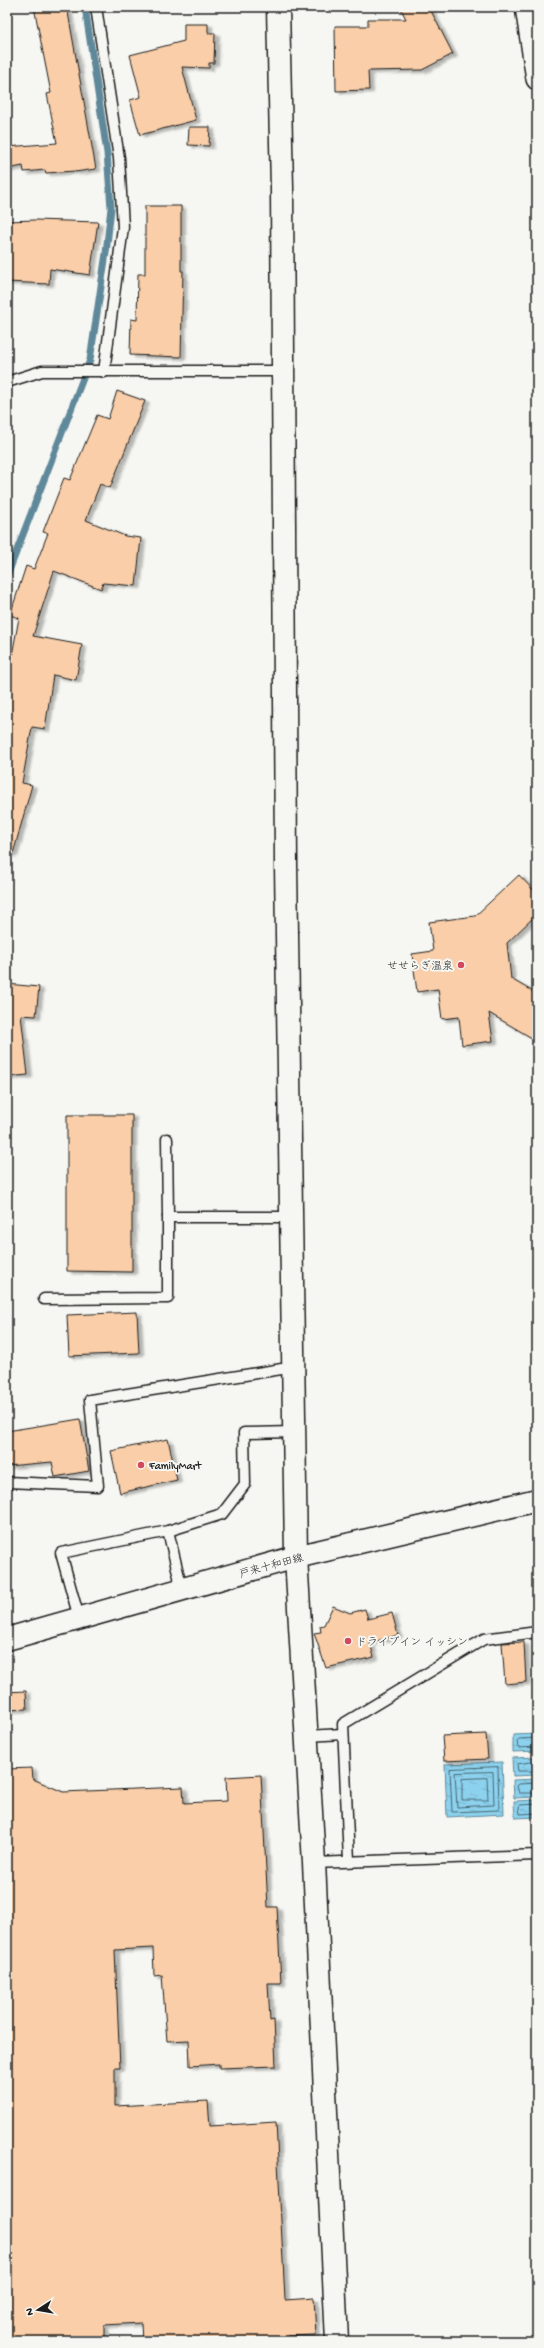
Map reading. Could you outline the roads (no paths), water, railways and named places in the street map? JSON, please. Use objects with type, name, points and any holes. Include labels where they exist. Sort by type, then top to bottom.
[{"type":"street","points":[[278,7],[282,188],[291,1217],[296,1557],[314,1863],[336,2341]]},
{"type":"street","points":[[526,7],[537,79]]},
{"type":"street","name":"戸来十和田線","points":[[7,1639],[296,1557],[537,1500]]},
{"type":"lane","points":[[96,7],[120,158],[123,227],[104,372]]},
{"type":"lane","points":[[7,382],[42,371],[77,371],[90,373],[180,370],[283,371]]},
{"type":"lane","points":[[44,1299],[168,1298],[167,1139]]},
{"type":"lane","points":[[168,1217],[291,1217]]},
{"type":"lane","points":[[7,1482],[98,1486],[90,1400],[294,1367]]},
{"type":"lane","points":[[79,1618],[61,1553],[168,1531],[222,1514],[245,1484],[244,1433],[294,1432]]},
{"type":"lane","points":[[168,1531],[182,1589]]},
{"type":"lane","points":[[349,1861],[343,1724],[484,1639],[537,1632]]},
{"type":"lane","points":[[307,1736],[343,1734]]},
{"type":"lane","points":[[314,1863],[537,1854]]},
{"type":"water","points":[[537,1734],[537,1751],[513,1752],[513,1735]]},
{"type":"water","points":[[537,1757],[537,1775],[513,1776],[512,1758]]},
{"type":"water","points":[[502,1762],[504,1814],[447,1817],[445,1764]]},
{"type":"water","points":[[537,1779],[537,1797],[514,1798],[513,1780]]},
{"type":"water","points":[[537,1800],[537,1817],[515,1818],[514,1801]]},
{"type":"waterway","points":[[7,576],[90,360],[106,253],[111,208],[107,153],[85,7]]},
{"type":"place","name":"せせらぎ温泉","points":[[461,965]]},
{"type":"place","name":"FamilyMart","points":[[141,1465]]},
{"type":"place","name":"ドライブイン イッシン","points":[[348,1641]]}]
